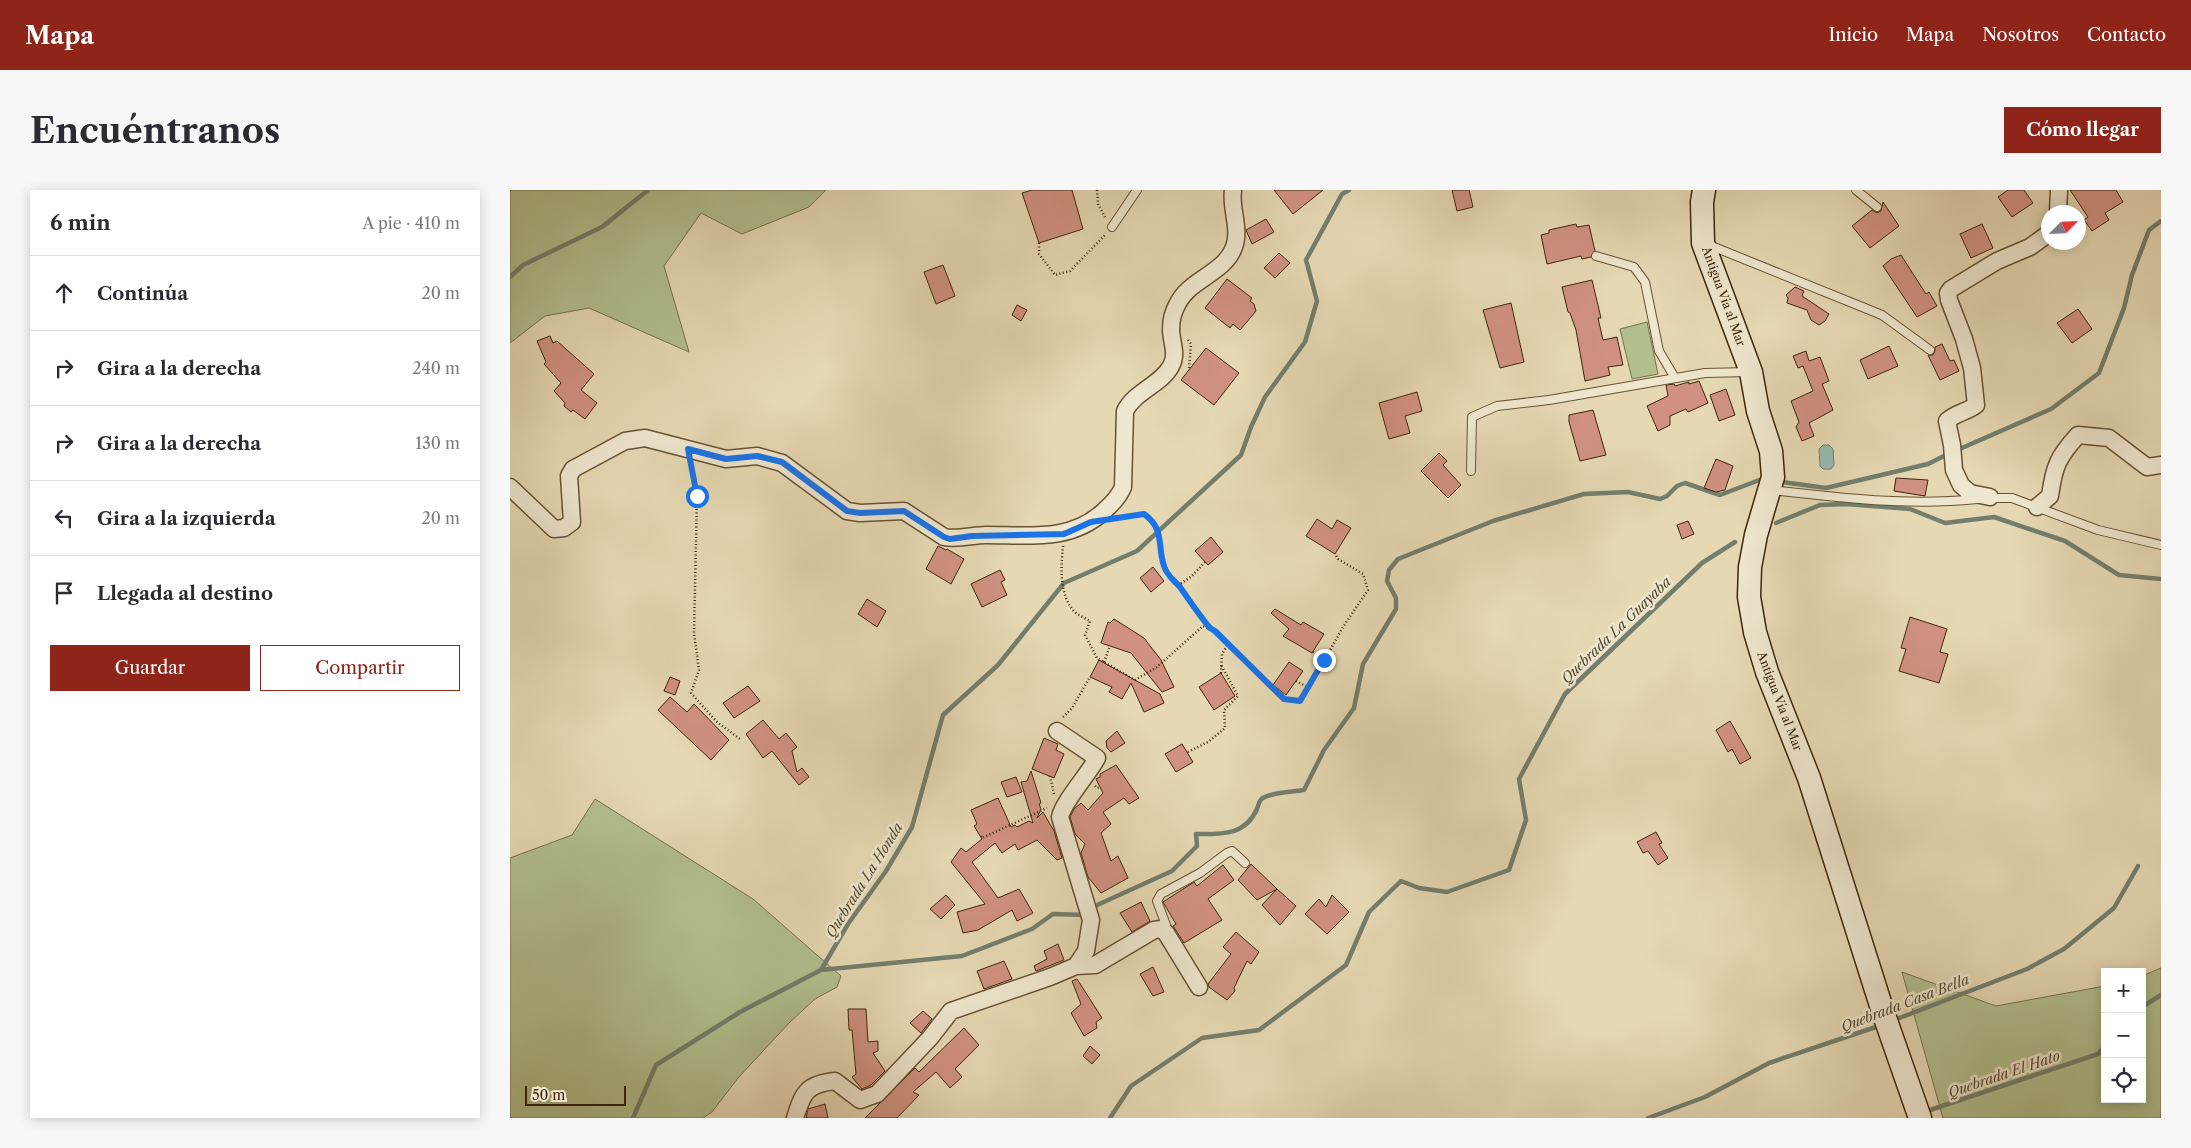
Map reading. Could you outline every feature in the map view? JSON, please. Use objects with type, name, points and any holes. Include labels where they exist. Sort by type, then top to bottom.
[{"type":"main road","name":"Antigua Vía al Mar","points":[[1704,190],[1702,202],[1703,243],[1751,372],[1758,411],[1771,451],[1774,477],[1756,535],[1750,567],[1749,597],[1754,632],[1766,672],[1809,778],[1883,1012],[1919,1115]]},
{"type":"street","points":[[510,487],[554,529],[564,528],[572,522],[569,476],[573,469],[626,441],[645,438],[726,459],[757,456],[782,462],[847,511],[860,513],[904,511],[950,539],[972,536],[1064,534],[1091,522],[1119,496],[1124,481],[1126,411],[1130,402],[1165,374],[1172,366],[1175,356],[1171,328],[1178,303],[1184,294],[1229,257],[1234,247],[1236,237],[1232,190]]},
{"type":"street","points":[[2058,205],[2059,190]]},
{"type":"street","points":[[1990,498],[1970,493],[1961,485],[1954,470],[1952,445],[1947,421],[1952,416],[1968,411],[1976,405],[1976,394],[1964,339],[1948,293],[1951,289],[1997,261],[2030,247],[2041,239]]},
{"type":"street","points":[[2037,507],[2050,496],[2053,474],[2061,454],[2078,435],[2109,438],[2147,467],[2161,465]]},
{"type":"street","points":[[1057,731],[1097,758],[1062,809],[1060,817],[1091,920],[1086,951],[1076,966]]},
{"type":"street","points":[[795,1118],[803,1094],[817,1083],[835,1081],[860,1100],[877,1094],[930,1038],[951,1011],[1050,977],[1076,966],[1095,964],[1154,930],[1162,930],[1199,987]]},
{"type":"lane","points":[[1112,227],[1137,190]]},
{"type":"lane","points":[[1856,190],[1877,207]]},
{"type":"lane","points":[[1703,243],[1882,315],[1930,350]]},
{"type":"lane","points":[[1596,256],[1634,267],[1645,282],[1659,351],[1675,378]]},
{"type":"lane","points":[[1471,472],[1472,417],[1481,411],[1497,406],[1549,400],[1705,373],[1751,372]]},
{"type":"lane","points":[[1769,490],[1851,499],[1923,503],[2012,498],[2098,530],[2161,545]]},
{"type":"lane","points":[[1162,930],[1166,925],[1157,901],[1161,894],[1200,873],[1232,851],[1246,863]]},
{"type":"path","points":[[1039,243],[1039,254],[1055,275],[1070,271],[1112,227],[1098,204],[1097,190]]},
{"type":"path","points":[[688,449],[697,496],[694,633],[699,670],[693,681],[691,693],[717,722],[740,739]]},
{"type":"path","points":[[1119,518],[1144,514],[1150,518],[1160,534],[1164,568],[1170,578],[1179,585],[1210,628]]},
{"type":"path","points":[[1064,534],[1061,568],[1064,593],[1074,610],[1090,621],[1085,635],[1097,658],[1135,680],[1157,667],[1203,626],[1215,631],[1284,699],[1300,701],[1343,626],[1368,590],[1364,574],[1338,559],[1335,554]]},
{"type":"path","points":[[1179,585],[1192,576],[1205,562]]},
{"type":"path","points":[[1221,673],[1222,654],[1228,644]]},
{"type":"path","points":[[1104,662],[1110,646]]},
{"type":"path","points":[[1313,652],[1324,660]]},
{"type":"path","points":[[1188,752],[1208,742],[1225,728],[1224,710],[1238,696],[1221,665]]},
{"type":"path","points":[[1057,731],[1090,677]]},
{"type":"path","points":[[1296,681],[1309,688]]},
{"type":"path","points":[[981,836],[982,838],[1051,806]]},
{"type":"green space","points":[[510,190],[826,190],[809,207],[742,234],[701,213],[664,266],[689,352],[589,308],[545,316],[510,343]]},
{"type":"green space","points":[[1647,322],[1658,374],[1632,379],[1620,329]]},
{"type":"green space","points":[[595,799],[753,899],[841,976],[837,987],[815,999],[789,1023],[738,1078],[712,1112],[703,1118],[510,1118],[510,858],[572,835]]},
{"type":"green space","points":[[2161,968],[2161,1118],[1943,1118],[1902,972],[1996,1006],[2101,987],[2101,1103],[2146,1103],[2146,974]]},
{"type":"water","points":[[1823,445],[1829,445],[1833,449],[1834,465],[1831,469],[1823,469],[1820,466],[1819,449]]},
{"type":"building","points":[[1032,190],[1072,190],[1083,229],[1039,243],[1022,193]]},
{"type":"building","points":[[1274,190],[1323,190],[1293,214]]},
{"type":"building","points":[[1452,190],[1469,190],[1473,207],[1457,211]]},
{"type":"building","points":[[2008,190],[2024,190],[2033,203],[2012,217],[1998,197]]},
{"type":"building","points":[[2070,190],[2116,190],[2123,202],[2105,213],[2109,220],[2092,231],[2086,223],[2088,217],[2086,205],[2080,205]]},
{"type":"building","points":[[1883,202],[1899,226],[1870,248],[1852,226],[1872,210],[1877,213],[1881,211]]},
{"type":"building","points":[[1266,219],[1274,232],[1252,244],[1246,230]]},
{"type":"building","points":[[1576,224],[1577,227],[1589,225],[1595,251],[1591,257],[1582,259],[1581,256],[1547,264],[1541,235],[1549,233],[1549,230]]},
{"type":"building","points":[[1982,224],[1993,248],[1971,258],[1960,234]]},
{"type":"building","points":[[1279,253],[1290,263],[1275,278],[1264,268]]},
{"type":"building","points":[[1901,255],[1926,294],[1929,292],[1937,306],[1917,317],[1883,266],[1891,259]]},
{"type":"building","points":[[943,265],[955,296],[936,304],[924,272]]},
{"type":"building","points":[[1227,279],[1252,298],[1250,301],[1254,304],[1256,311],[1240,330],[1233,324],[1230,328],[1205,308]]},
{"type":"building","points":[[1592,280],[1601,318],[1598,318],[1603,340],[1617,337],[1623,365],[1608,367],[1610,375],[1585,381],[1576,330],[1568,312],[1562,287]]},
{"type":"building","points":[[1795,287],[1804,291],[1802,296],[1829,314],[1825,321],[1819,325],[1811,320],[1807,310],[1787,303],[1788,298],[1786,295]]},
{"type":"building","points":[[1511,303],[1524,362],[1500,368],[1483,310]]},
{"type":"building","points":[[1017,305],[1027,310],[1021,321],[1012,315]]},
{"type":"building","points":[[2078,309],[2092,329],[2072,343],[2057,323]]},
{"type":"building","points":[[550,336],[553,343],[557,341],[594,374],[581,390],[597,403],[585,419],[564,406],[565,403],[554,391],[561,383],[544,364],[546,362],[537,341]]},
{"type":"building","points":[[1942,344],[1950,361],[1954,360],[1959,371],[1940,380],[1928,355],[1933,355],[1935,347]]},
{"type":"building","points":[[1889,346],[1898,366],[1868,379],[1860,360]]},
{"type":"building","points":[[1206,348],[1239,373],[1214,405],[1181,380]]},
{"type":"building","points":[[1806,351],[1809,361],[1820,357],[1829,381],[1822,384],[1833,410],[1809,423],[1814,436],[1802,441],[1796,427],[1799,422],[1791,401],[1813,391],[1803,366],[1798,368],[1793,356]]},
{"type":"building","points":[[1699,381],[1708,403],[1688,412],[1686,409],[1670,416],[1670,425],[1658,431],[1647,406],[1668,396],[1666,385],[1674,384],[1675,386]]},
{"type":"building","points":[[1726,389],[1735,415],[1719,421],[1710,395]]},
{"type":"building","points":[[1417,392],[1422,411],[1405,416],[1410,433],[1389,439],[1379,403]]},
{"type":"building","points":[[1593,410],[1606,455],[1580,461],[1569,422],[1569,415]]},
{"type":"building","points":[[1439,453],[1447,461],[1443,465],[1461,485],[1448,498],[1421,471]]},
{"type":"building","points":[[1716,459],[1733,466],[1725,490],[1716,492],[1704,488]]},
{"type":"building","points":[[1896,478],[1928,480],[1925,496],[1894,491]]},
{"type":"building","points":[[1317,519],[1332,529],[1337,520],[1351,528],[1335,554],[1306,536]]},
{"type":"building","points":[[1688,521],[1694,534],[1682,539],[1677,525]]},
{"type":"building","points":[[1211,537],[1223,552],[1208,565],[1195,551]]},
{"type":"building","points":[[938,546],[964,559],[951,584],[926,569]]},
{"type":"building","points":[[1153,567],[1164,581],[1151,592],[1140,578]]},
{"type":"building","points":[[1000,570],[1005,580],[1001,582],[1007,595],[982,607],[971,584]]},
{"type":"building","points":[[867,599],[886,611],[877,627],[858,614]]},
{"type":"building","points":[[1275,609],[1301,625],[1303,622],[1324,634],[1312,653],[1283,636],[1289,629],[1271,613]]},
{"type":"building","points":[[1910,617],[1947,629],[1940,652],[1948,654],[1939,683],[1899,671],[1906,649],[1901,648]]},
{"type":"building","points":[[1114,619],[1144,638],[1161,660],[1174,687],[1162,692],[1131,653],[1101,643],[1108,622],[1110,623]]},
{"type":"building","points":[[1099,660],[1160,694],[1164,703],[1144,712],[1131,683],[1122,699],[1109,692],[1112,687],[1090,677]]},
{"type":"building","points":[[1289,662],[1303,671],[1286,695],[1273,685]]},
{"type":"building","points":[[1221,673],[1235,696],[1214,710],[1199,687]]},
{"type":"building","points":[[670,677],[680,681],[675,695],[664,691]]},
{"type":"building","points":[[748,686],[760,701],[734,718],[723,703]]},
{"type":"building","points":[[670,697],[687,712],[694,704],[729,740],[711,760],[658,710]]},
{"type":"building","points":[[763,720],[779,739],[786,733],[797,747],[792,751],[797,772],[802,768],[809,777],[799,785],[772,751],[763,758],[746,734]]},
{"type":"building","points":[[1730,721],[1751,758],[1740,764],[1732,749],[1728,752],[1716,730]]},
{"type":"building","points":[[1117,731],[1125,743],[1111,752],[1107,748],[1106,741]]},
{"type":"building","points":[[1044,738],[1058,744],[1056,750],[1064,754],[1054,778],[1032,769]]},
{"type":"building","points":[[1182,744],[1193,762],[1176,772],[1165,754]]},
{"type":"building","points":[[1116,765],[1139,798],[1129,804],[1124,798],[1103,812],[1111,824],[1101,833],[1111,861],[1118,856],[1128,878],[1101,893],[1088,877],[1081,853],[1085,844],[1075,834],[1070,817],[1074,809],[1081,803],[1088,810],[1103,793],[1096,779],[1100,777],[1100,774]]},
{"type":"building","points":[[1031,771],[1041,803],[1039,804],[1041,809],[1037,818],[1043,812],[1054,831],[1062,858],[1057,860],[1037,840],[1018,850],[1015,844],[1002,853],[995,843],[972,862],[998,898],[1019,889],[1033,913],[1017,921],[1012,910],[978,930],[963,933],[957,912],[985,904],[951,862],[961,848],[966,852],[982,839],[974,826],[977,824],[971,810],[998,798],[1011,827],[1015,825],[1017,827],[1029,821],[1033,823],[1021,782],[1027,781]]},
{"type":"building","points":[[1016,777],[1022,792],[1007,797],[1001,782]]},
{"type":"building","points":[[1656,832],[1662,843],[1659,844],[1668,858],[1658,865],[1648,851],[1643,853],[1637,842]]},
{"type":"building","points":[[1251,864],[1277,889],[1257,900],[1238,880]]},
{"type":"building","points":[[1223,865],[1234,880],[1208,899],[1222,920],[1184,943],[1173,926],[1176,924],[1163,902],[1194,882],[1197,886]]},
{"type":"building","points":[[1277,889],[1296,906],[1280,925],[1262,905]]},
{"type":"building","points":[[946,895],[955,905],[941,919],[930,909]]},
{"type":"building","points":[[1332,895],[1349,912],[1327,934],[1305,914],[1319,899],[1326,907]]},
{"type":"building","points":[[1141,902],[1150,921],[1132,932],[1120,913]]},
{"type":"building","points":[[1236,932],[1259,952],[1251,964],[1247,961],[1234,988],[1235,991],[1227,1000],[1209,987],[1208,984],[1231,954],[1223,947]]},
{"type":"building","points":[[1058,944],[1064,960],[1036,971],[1034,966],[1047,959],[1044,951]]},
{"type":"building","points":[[1004,961],[1012,979],[984,989],[977,971]]},
{"type":"building","points":[[1153,967],[1164,992],[1153,996],[1140,974]]},
{"type":"building","points":[[1077,979],[1102,1018],[1096,1022],[1097,1028],[1084,1036],[1071,1013],[1081,1004],[1072,981]]},
{"type":"building","points":[[848,1009],[866,1009],[868,1042],[878,1041],[878,1051],[873,1053],[885,1071],[871,1085],[862,1089],[852,1077],[856,1074],[852,1030],[849,1030]]},
{"type":"building","points":[[923,1011],[932,1019],[921,1033],[910,1023]]},
{"type":"building","points":[[964,1028],[979,1045],[955,1069],[962,1077],[950,1088],[936,1072],[913,1092],[919,1095],[897,1118],[865,1118],[915,1068],[919,1072]]},
{"type":"building","points":[[1090,1046],[1100,1055],[1092,1064],[1083,1056]]},
{"type":"building","points":[[825,1104],[828,1118],[806,1118],[808,1109]]},
{"type":"waterway","points":[[510,277],[523,265],[602,227],[648,190]]},
{"type":"waterway","name":"Quebrada La Honda","points":[[633,1118],[656,1065],[740,1012],[821,970],[848,924],[886,871],[912,827],[943,715],[998,665],[1064,583],[1137,551],[1241,455],[1265,397],[1305,342],[1317,301],[1306,260],[1342,194],[1349,190]]},
{"type":"waterway","points":[[1955,451],[2051,409],[2099,373],[2124,308],[2132,275],[2149,230],[2161,221]]},
{"type":"waterway","points":[[1782,482],[1826,488],[1928,464],[1948,454]]},
{"type":"waterway","points":[[1091,910],[1095,906],[1172,871],[1197,846],[1196,834],[1223,833],[1239,829],[1252,818],[1263,798],[1279,793],[1304,790],[1324,750],[1354,708],[1363,664],[1396,609],[1396,598],[1387,581],[1389,570],[1398,559],[1493,521],[1584,494],[1628,492],[1660,499],[1667,496],[1677,486],[1685,483],[1720,495],[1762,479]]},
{"type":"waterway","points":[[1776,523],[1820,505],[1846,504],[1910,509],[1945,523],[1994,517],[2065,541],[2119,575],[2161,579]]},
{"type":"waterway","name":"Quebrada La Guayaba","points":[[1110,1118],[1131,1086],[1202,1038],[1259,1030],[1346,965],[1369,912],[1401,881],[1419,888],[1447,892],[1509,870],[1526,820],[1519,779],[1565,694],[1702,563],[1735,542]]},
{"type":"waterway","name":"Quebrada Casa Bella","points":[[1894,1020],[2027,969],[2064,949],[2114,908],[2138,866]]},
{"type":"waterway","points":[[821,970],[962,956],[1032,929],[1053,914],[1086,915]]},
{"type":"waterway","name":"Quebrada El Hato","points":[[2146,1004],[2161,995]]},
{"type":"waterway","name":"Quebrada Casa Bella","points":[[1648,1118],[1705,1097],[1769,1063],[1882,1025]]},
{"type":"waterway","name":"Quebrada El Hato","points":[[1924,1112],[2098,1054],[2101,1051]]},
{"type":"route","points":[[697,496],[688,449],[726,459],[757,456],[782,462],[847,511],[860,513],[904,511],[950,539],[972,536],[1064,534],[1091,522],[1144,514],[1150,518],[1160,534],[1164,568],[1170,578],[1179,585],[1210,628],[1284,699],[1300,701],[1324,660]]}]
